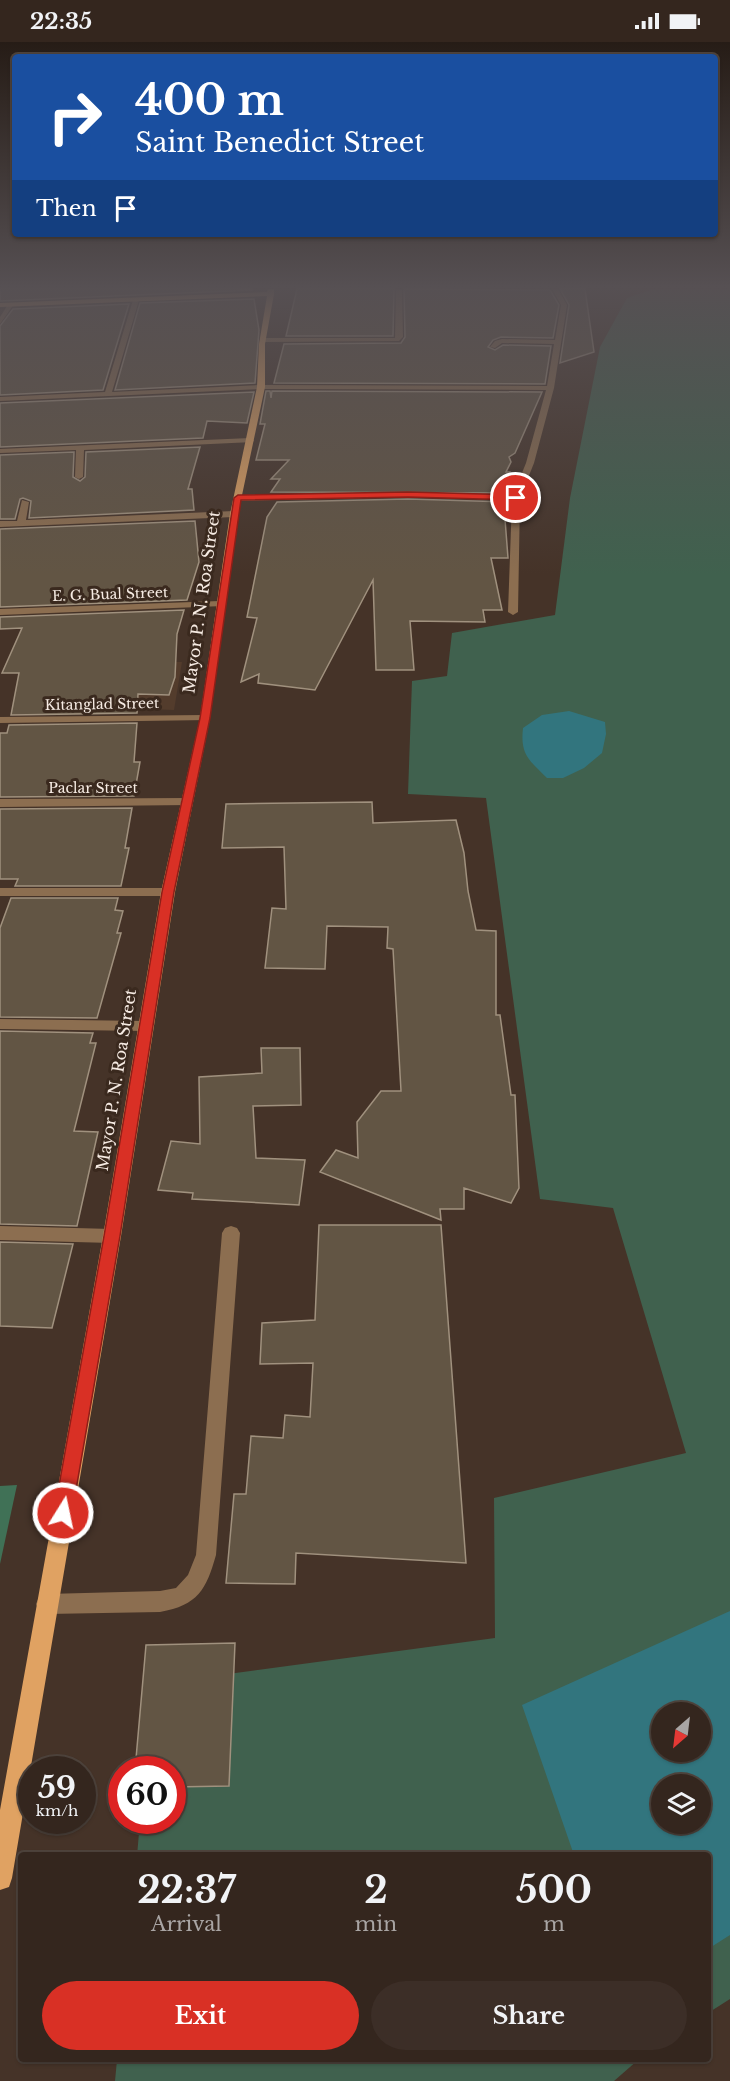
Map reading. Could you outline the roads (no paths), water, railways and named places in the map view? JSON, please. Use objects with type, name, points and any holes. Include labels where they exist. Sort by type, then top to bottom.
[{"type":"main road","name":"Mayor P. N. Roa Street","points":[[0,1878],[112,1236],[168,892],[205,718],[234,514],[261,387]]},
{"type":"street","points":[[108,393],[111,384]]},
{"type":"street","points":[[513,612],[516,498],[530,463],[551,384]]},
{"type":"street","points":[[0,399],[261,387],[550,388]]},
{"type":"street","points":[[0,451],[250,440]]},
{"type":"street","points":[[79,477],[80,448]]},
{"type":"street","points":[[238,498],[408,495],[516,498]]},
{"type":"street","points":[[21,523],[25,502]]},
{"type":"street","points":[[0,524],[234,514]]},
{"type":"street","name":"E. G. Bual Street","points":[[0,612],[220,604]]},
{"type":"street","name":"Kitanglad Street","points":[[0,720],[205,718]]},
{"type":"street","name":"Paclar Street","points":[[0,803],[186,802]]},
{"type":"street","points":[[0,892],[168,892]]},
{"type":"street","points":[[0,1024],[145,1026]]},
{"type":"street","points":[[0,1233],[112,1236]]},
{"type":"street","points":[[47,1604],[161,1602],[182,1597],[197,1582],[206,1555],[231,1233]]},
{"type":"water","points":[[569,711],[605,722],[606,734],[602,753],[584,768],[563,778],[547,778],[527,756],[523,745],[523,728],[542,715]]},
{"type":"water","points":[[730,1611],[730,1935],[711,1947],[711,1852],[573,1852],[522,1705]]}]
